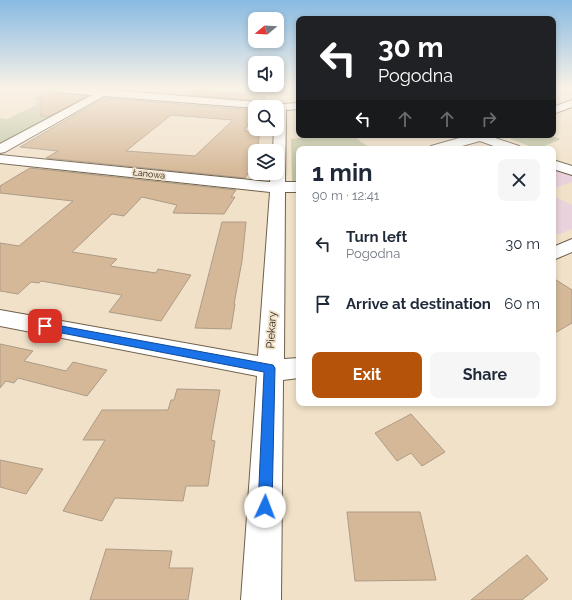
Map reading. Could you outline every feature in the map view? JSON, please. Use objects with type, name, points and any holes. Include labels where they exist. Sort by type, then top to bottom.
[{"type":"street","points":[[0,149],[58,117]]},
{"type":"street","name":"Piekary","points":[[261,600],[270,368],[288,187],[290,117]]},
{"type":"street","points":[[446,146],[474,138]]},
{"type":"street","points":[[486,138],[506,146]]},
{"type":"street","name":"Łanowa","points":[[0,159],[288,187]]},
{"type":"street","points":[[556,165],[572,171]]},
{"type":"street","points":[[556,253],[572,246]]},
{"type":"street","points":[[0,318],[270,368],[286,370],[296,368]]},
{"type":"shaded area","points":[[556,169],[572,175],[572,182],[556,188]]},
{"type":"shaded area","points":[[556,197],[572,205],[572,229],[560,234],[556,233]]},
{"type":"green space","points":[[11,117],[52,117],[0,145],[0,118],[7,119]]},
{"type":"green space","points":[[556,137],[561,139],[545,146],[530,146],[510,139]]},
{"type":"green space","points":[[357,138],[368,146],[296,146],[296,182],[292,182],[291,139]]},
{"type":"building","points":[[71,117],[168,117],[126,151],[195,156],[233,120],[196,117],[248,117],[248,125],[244,131],[248,131],[248,136],[259,136],[258,144],[248,144],[248,174],[245,178],[46,158],[58,151],[20,147]]},
{"type":"building","points":[[30,168],[236,190],[231,197],[235,197],[224,214],[173,213],[177,205],[142,197],[124,216],[112,214],[72,252],[117,259],[110,266],[156,273],[158,269],[191,275],[161,321],[109,312],[122,295],[41,281],[39,283],[31,282],[18,294],[0,291],[0,243],[19,246],[73,201],[0,193],[0,186]]},
{"type":"building","points":[[222,222],[246,222],[242,261],[231,329],[195,328]]},
{"type":"building","points":[[556,280],[572,290],[572,323],[556,332]]},
{"type":"building","points":[[0,344],[33,351],[24,361],[66,371],[73,362],[107,370],[87,396],[18,378],[14,383],[6,381],[0,388]]},
{"type":"building","points":[[177,389],[220,390],[211,440],[215,441],[208,486],[186,486],[183,501],[115,498],[102,521],[63,511],[105,440],[83,440],[102,410],[168,410],[171,400],[174,400]]},
{"type":"building","points":[[411,414],[445,452],[422,466],[411,453],[397,461],[375,433]]},
{"type":"building","points":[[0,460],[43,469],[26,494],[0,487]]},
{"type":"building","points":[[347,512],[420,512],[436,580],[355,581]]},
{"type":"building","points":[[106,549],[172,551],[169,568],[193,568],[188,600],[90,600]]},
{"type":"building","points":[[527,555],[548,579],[522,600],[471,600]]},
{"type":"route","points":[[45,326],[270,368],[265,507]]}]
